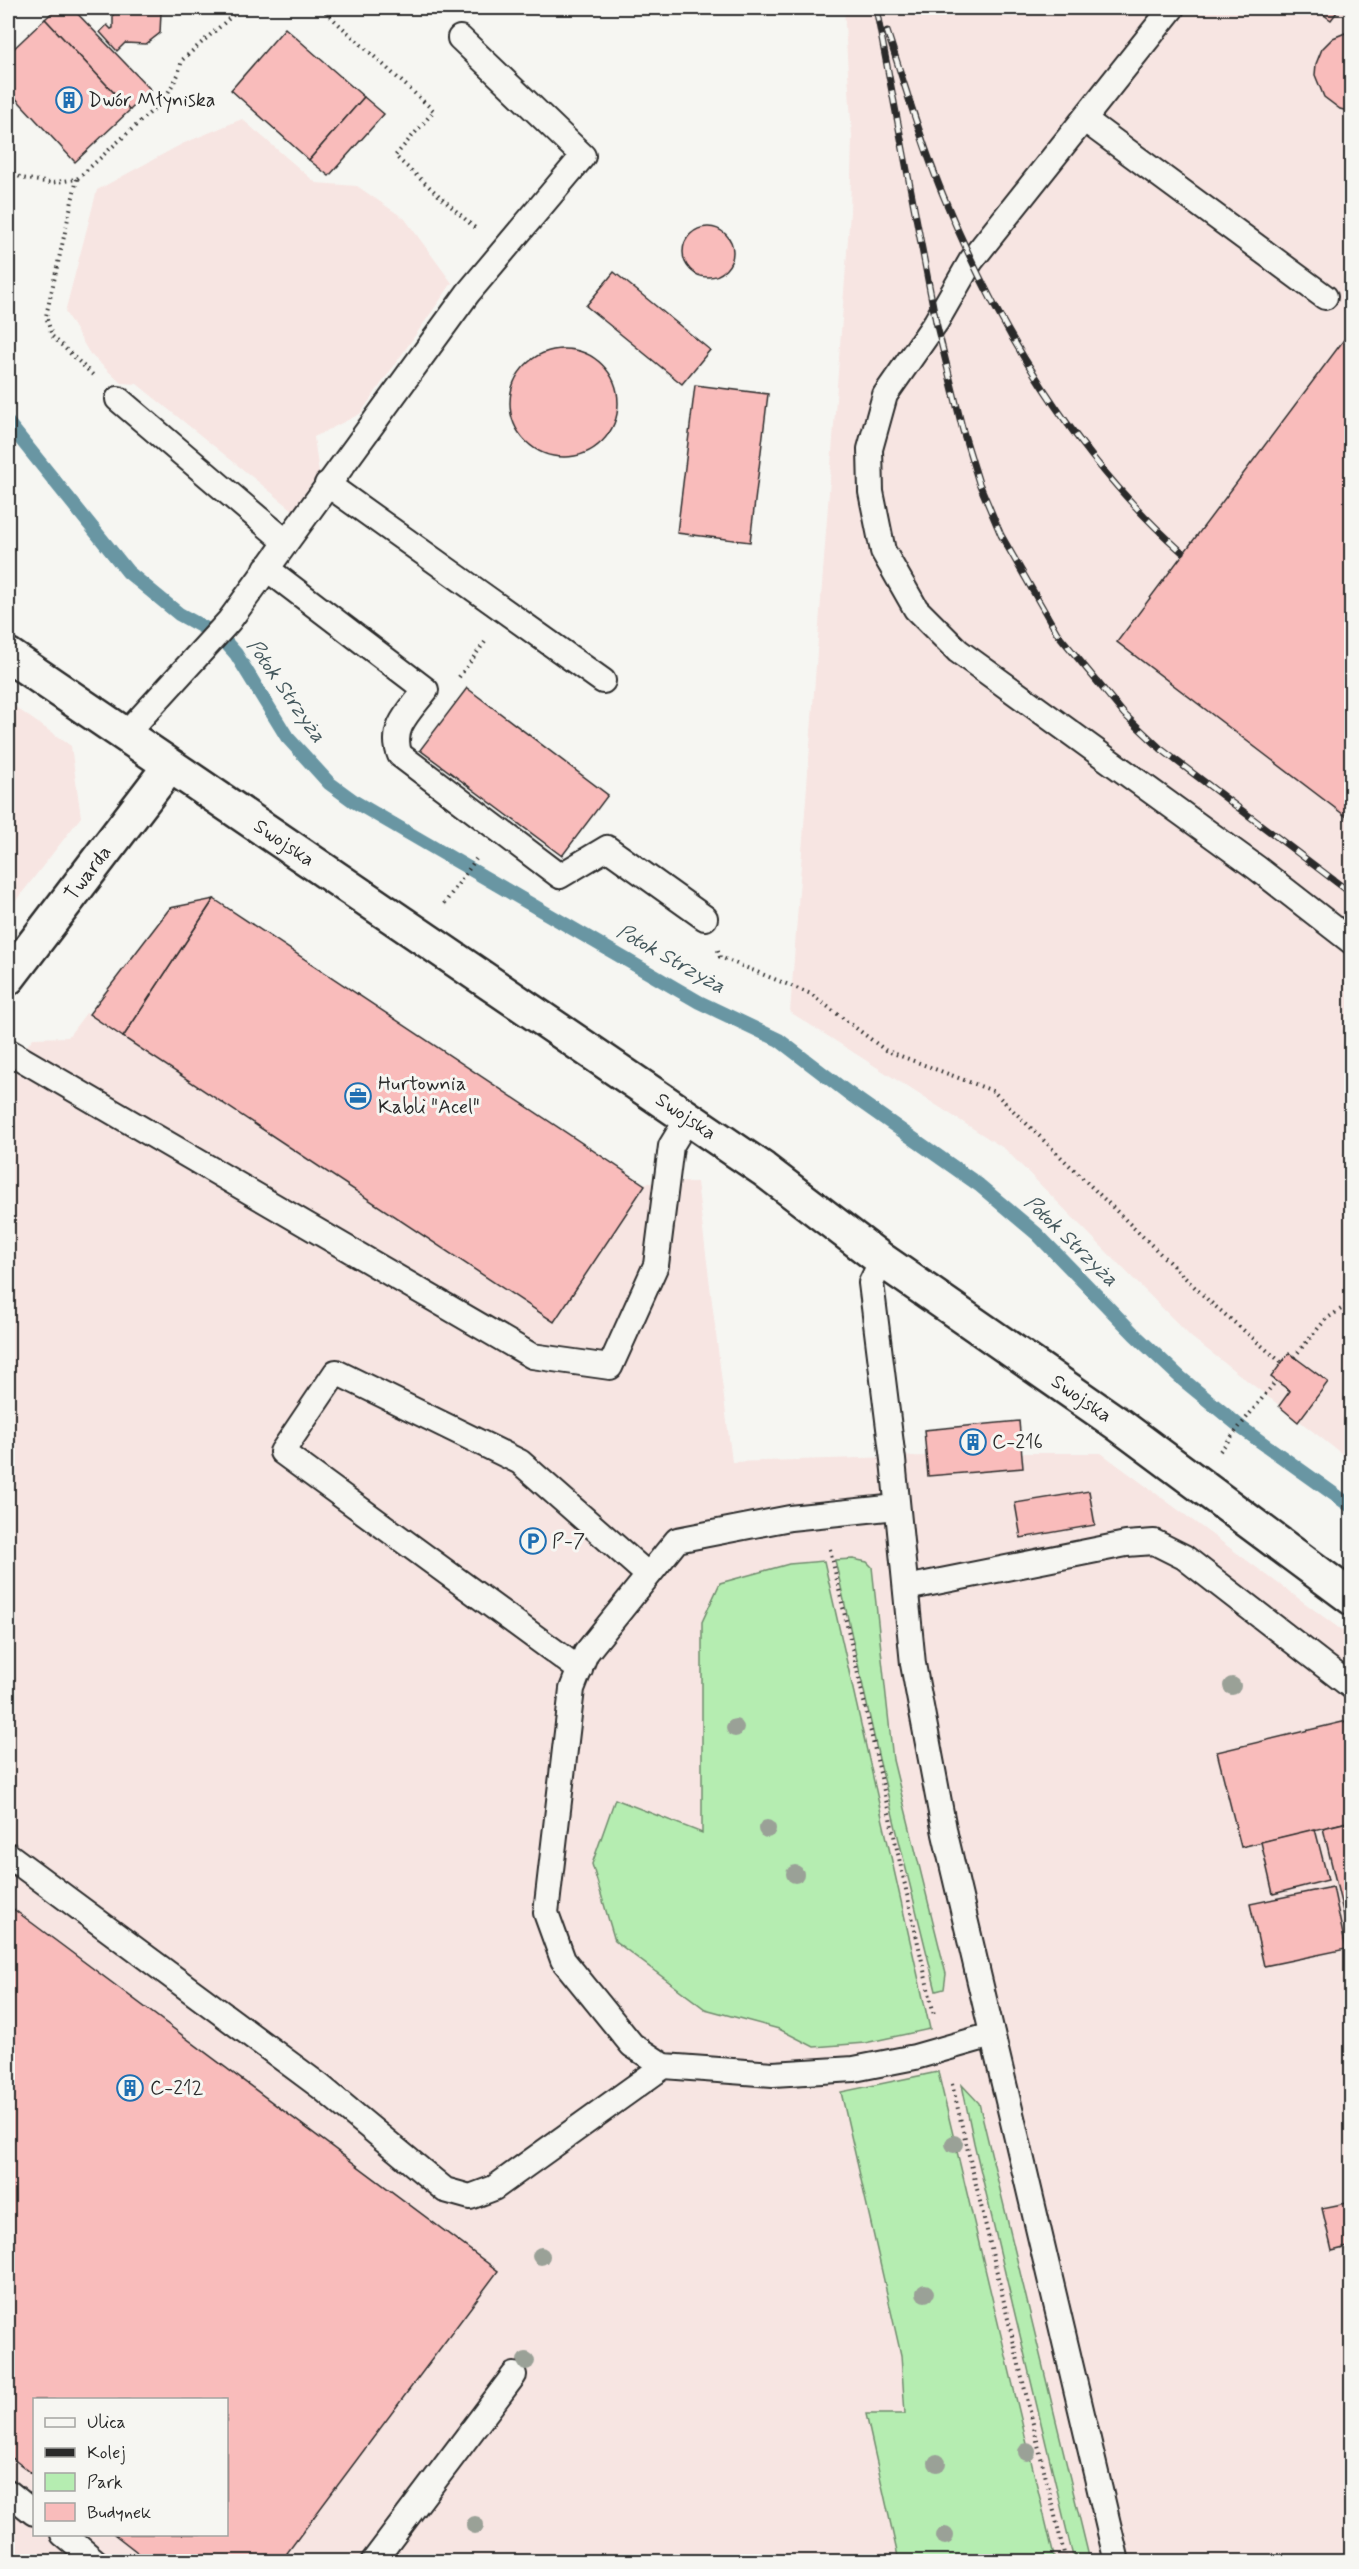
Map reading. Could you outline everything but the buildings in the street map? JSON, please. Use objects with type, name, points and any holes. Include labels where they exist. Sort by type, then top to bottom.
[{"type":"street","name":"Swojska","points":[[8,655],[169,767],[763,1169],[882,1260],[1118,1424],[1352,1598]]},
{"type":"street","name":"Twarda","points":[[8,978],[169,767]]},
{"type":"lane","points":[[1172,8],[971,261],[936,322],[885,395],[870,449],[871,492],[883,551],[916,609],[958,651],[1257,868],[1352,942]]},
{"type":"lane","points":[[125,735],[229,621],[285,541],[468,293],[583,156],[460,38]]},
{"type":"lane","points":[[1085,120],[1325,297]]},
{"type":"lane","points":[[118,399],[285,541]]},
{"type":"lane","points":[[327,484],[603,681]]},
{"type":"lane","points":[[266,568],[426,690],[397,729],[395,743],[400,755],[491,838],[560,876],[607,848],[705,918]]},
{"type":"lane","points":[[8,1051],[532,1356],[610,1367],[656,1265],[671,1146],[688,1118]]},
{"type":"lane","points":[[882,1260],[871,1283],[913,1664],[945,1834],[1117,2562]]},
{"type":"lane","points":[[579,1670],[282,1452],[336,1372],[520,1462],[648,1575]]},
{"type":"lane","points":[[897,1507],[790,1518],[677,1540],[586,1653],[572,1689],[546,1914],[563,1960],[632,2045],[664,2066],[773,2074],[854,2069],[915,2057],[992,2036]]},
{"type":"lane","points":[[906,1588],[1126,1544],[1154,1542],[1184,1557],[1352,1687]]},
{"type":"lane","points":[[8,1855],[321,2087],[445,2190],[470,2197],[494,2188],[664,2066]]},
{"type":"lane","points":[[373,2562],[514,2375]]},
{"type":"lane","points":[[8,2492],[33,2512]]},
{"type":"lane","points":[[64,2536],[96,2562]]},
{"type":"path","points":[[118,399],[52,336],[46,316],[77,180],[164,100],[178,75],[182,60],[241,8]]},
{"type":"path","points":[[321,8],[434,111],[395,156],[502,252]]},
{"type":"path","points":[[8,171],[22,178],[50,183],[77,180]]},
{"type":"path","points":[[453,686],[506,612]]},
{"type":"path","points":[[439,911],[491,838]]},
{"type":"path","points":[[705,918],[720,957],[811,994],[885,1050],[993,1091],[1208,1300],[1282,1363]]},
{"type":"path","points":[[1294,1357],[1326,1319],[1352,1302]]},
{"type":"path","points":[[1224,1446],[1276,1381]]},
{"type":"shaded area","points":[[844,8],[1351,8],[1351,1461],[1191,1337],[1005,1149],[790,1012],[850,212],[852,137]]},
{"type":"shaded area","points":[[242,119],[316,183],[357,186],[405,219],[452,283],[360,414],[314,437],[319,473],[293,510],[137,384],[121,383],[90,354],[65,312],[97,190],[182,144]]},
{"type":"shaded area","points":[[8,702],[71,746],[81,817],[8,911]]},
{"type":"shaded area","points":[[214,899],[643,1183],[697,1182],[732,1462],[926,1456],[924,1430],[1019,1421],[1022,1453],[1101,1453],[1351,1637],[1351,2561],[8,2561],[8,1071],[33,1038],[68,1037],[86,1013],[89,1014],[170,908]]},
{"type":"green space","points":[[853,1559],[867,1562],[872,1567],[893,1760],[946,1974],[944,1989],[936,1991],[879,1759],[835,1560]]},
{"type":"green space","points":[[824,1561],[930,2029],[865,2043],[814,2047],[779,2029],[705,2009],[615,1941],[592,1864],[615,1799],[702,1833],[702,1622],[720,1583],[789,1564]]},
{"type":"green space","points":[[938,2072],[1055,2561],[899,2561],[866,2414],[905,2414],[901,2355],[841,2092]]},
{"type":"green space","points":[[962,2085],[979,2103],[1090,2561],[1074,2561]]},
{"type":"waterway","name":"Potok Strzyża","points":[[8,423],[128,572],[179,614],[221,637],[236,654],[287,737],[329,783],[355,802],[699,1002],[779,1040],[847,1092],[979,1185],[1037,1234],[1135,1335],[1182,1379],[1243,1429],[1352,1507]]},
{"type":"railway","points":[[876,8],[936,322],[963,431],[979,483],[1001,535],[1057,633],[1124,714],[1161,749],[1352,894]]},
{"type":"railway","points":[[887,31],[920,134],[943,195],[964,244],[1014,341],[1074,432],[1107,475],[1143,515],[1182,552]]},
{"type":"place","name":"Dwór Młyniska","points":[[69,100]]},
{"type":"place","name":"Hurtownia Kabli \"Acel\"","points":[[358,1096]]},
{"type":"place","name":"C-216","points":[[973,1442]]},
{"type":"place","name":"P-7","points":[[533,1541]]},
{"type":"place","name":"C-212","points":[[130,2088]]}]
